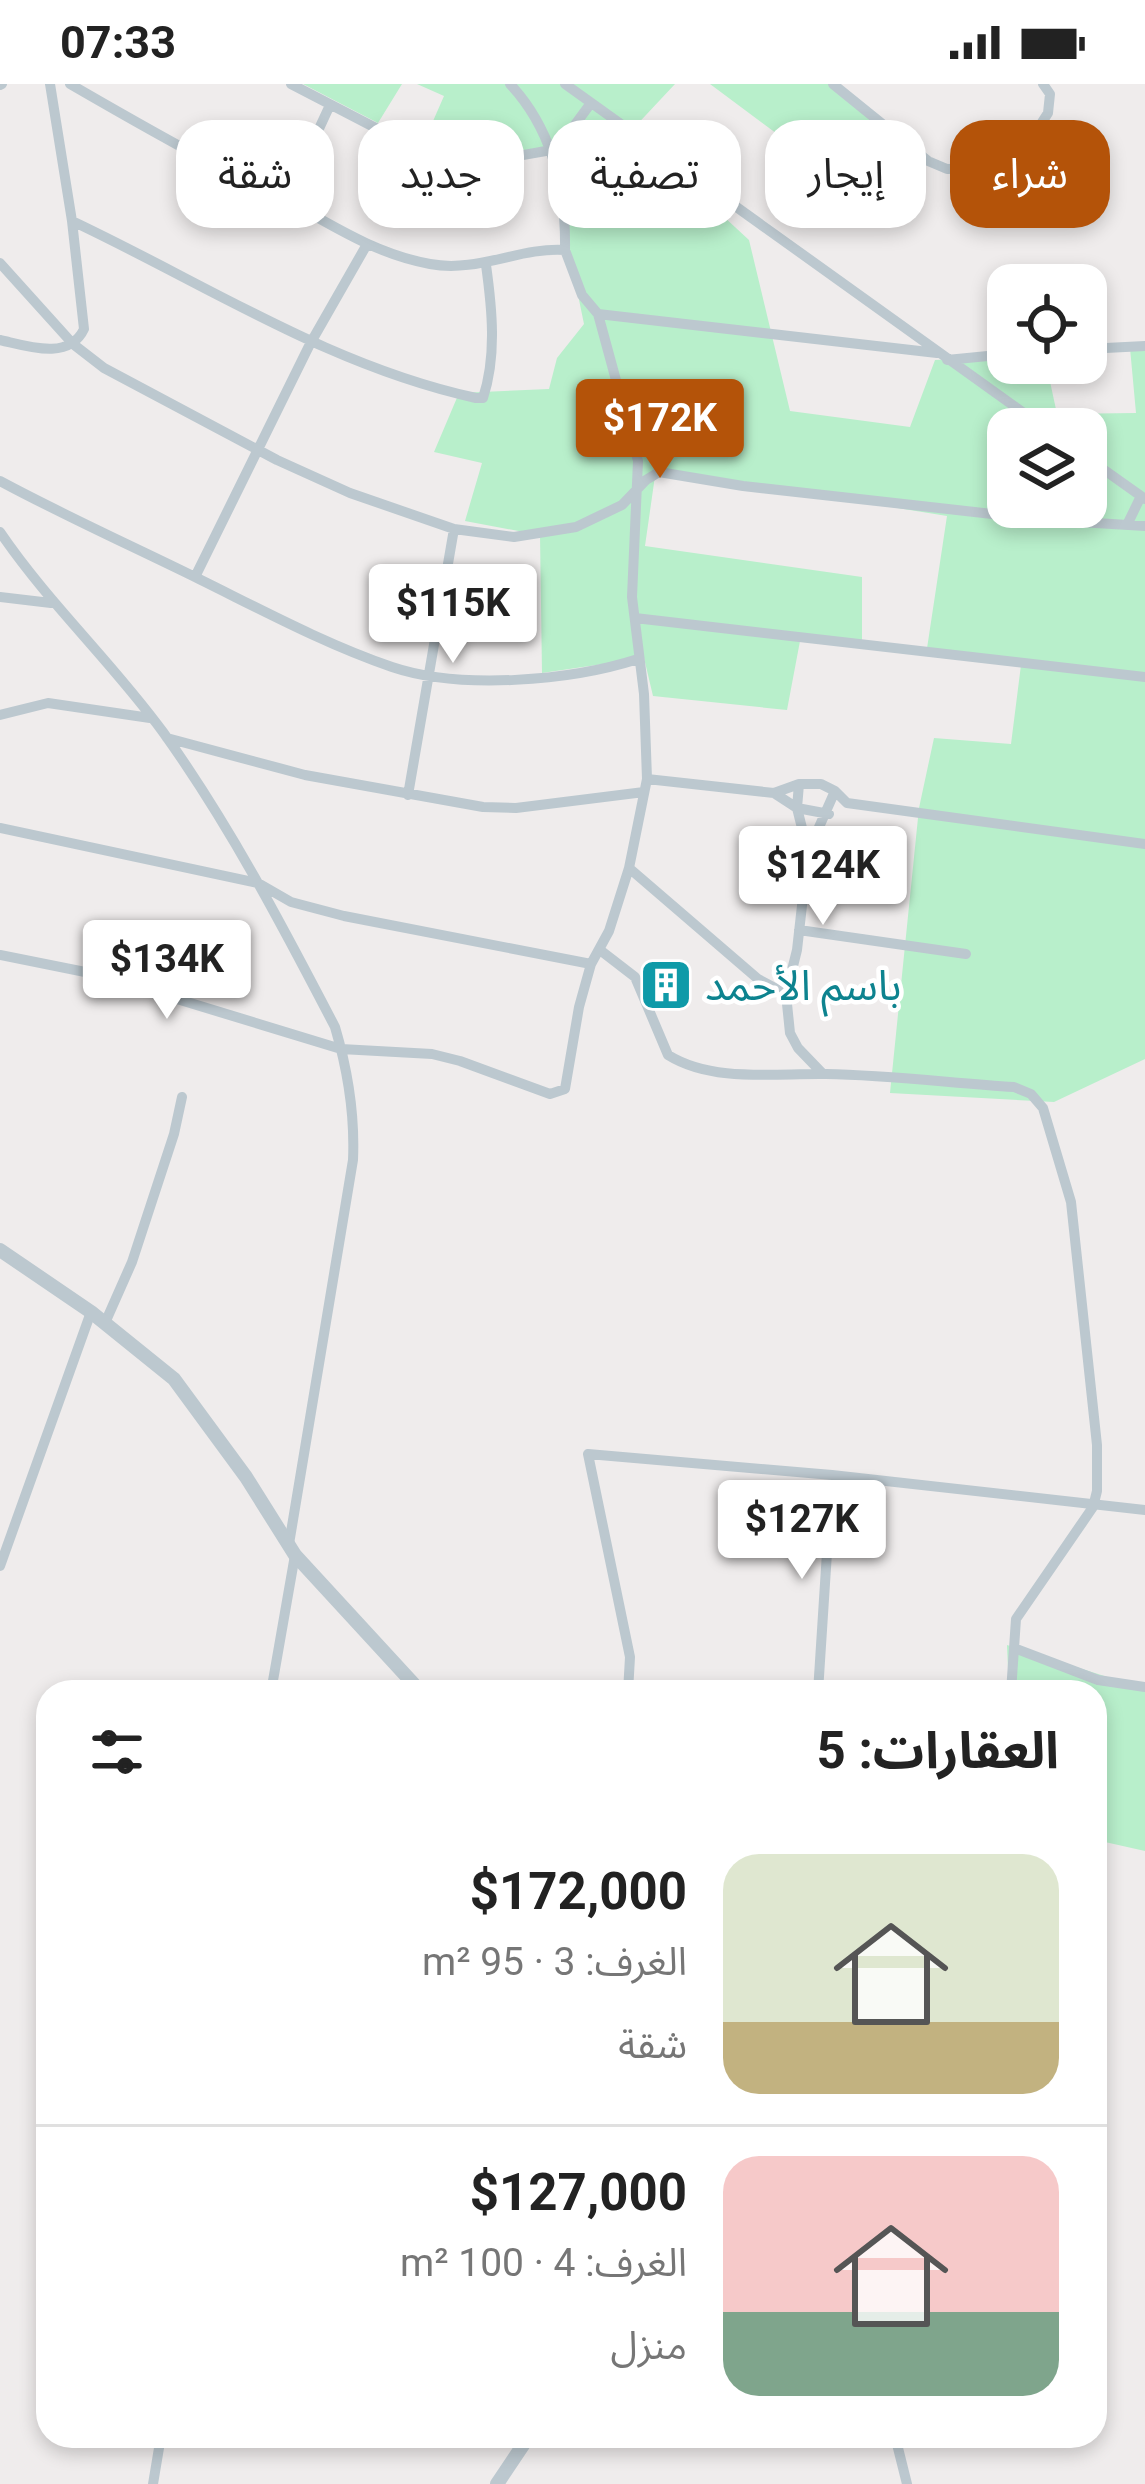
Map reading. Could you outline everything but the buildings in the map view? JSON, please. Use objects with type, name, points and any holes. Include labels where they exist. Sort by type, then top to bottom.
[{"type":"street","points":[[0,340],[46,348],[74,344],[84,329],[50,84]]},
{"type":"street","points":[[70,84],[176,144]]},
{"type":"street","points":[[291,84],[397,140],[456,163],[548,152]]},
{"type":"street","points":[[510,84],[529,106],[548,143]]},
{"type":"street","points":[[565,84],[1016,408]]},
{"type":"street","points":[[833,84],[937,166],[970,169],[997,168],[1019,158],[1048,113],[1050,94],[1042,84]]},
{"type":"street","points":[[580,120],[591,104]]},
{"type":"street","points":[[323,120],[330,105]]},
{"type":"street","points":[[72,221],[158,261],[310,344],[371,369],[483,398],[492,310],[486,265]]},
{"type":"street","points":[[334,228],[366,246],[431,265],[486,265],[548,249],[566,250]]},
{"type":"street","points":[[0,955],[94,974],[341,1048],[432,1054],[488,1068],[550,1094],[560,1093],[566,1085],[579,1007],[592,964],[629,868],[645,786],[644,694],[632,544],[638,461],[598,314],[582,296],[566,250],[566,228]]},
{"type":"street","points":[[195,577],[310,344],[366,246]]},
{"type":"street","points":[[0,262],[74,344],[104,368],[350,493],[454,529],[514,537],[557,532],[597,518],[659,472],[743,486],[1145,526]]},
{"type":"street","points":[[598,314],[942,357],[987,355]]},
{"type":"street","points":[[1107,348],[1145,346]]},
{"type":"street","points":[[1107,472],[1143,498],[1127,526]]},
{"type":"street","points":[[0,481],[312,635],[396,668],[460,678],[565,675],[638,659]]},
{"type":"street","points":[[408,795],[454,529]]},
{"type":"street","points":[[0,532],[51,603],[167,738],[258,883],[335,1027],[341,1048],[354,1125],[353,1160],[274,1680]]},
{"type":"street","points":[[0,597],[51,603]]},
{"type":"street","points":[[635,618],[1145,677]]},
{"type":"street","points":[[0,715],[48,703],[153,718]]},
{"type":"street","points":[[167,738],[305,776],[516,808],[645,786],[774,793],[799,784],[821,784],[848,803],[1145,844]]},
{"type":"street","points":[[799,784],[797,808],[808,852]]},
{"type":"street","points":[[823,1074],[790,1033],[786,994],[808,852],[835,791]]},
{"type":"street","points":[[774,793],[797,808],[826,815],[848,803]]},
{"type":"street","points":[[0,829],[258,883],[291,902],[344,916],[592,964]]},
{"type":"street","points":[[629,868],[758,979],[786,994]]},
{"type":"street","points":[[799,930],[966,954]]},
{"type":"street","points":[[600,950],[635,977],[663,1048],[675,1060],[765,1075],[823,1074],[1014,1087],[1031,1094],[1043,1108],[1071,1202],[1079,1255],[1097,1491],[1093,1507],[1016,1618],[1012,1680]]},
{"type":"street","points":[[105,1323],[132,1262],[182,1097]]},
{"type":"street","points":[[0,1250],[91,1312],[174,1379],[292,1549],[410,1680]]},
{"type":"street","points":[[0,1566],[91,1312]]},
{"type":"street","points":[[629,1680],[620,1600],[603,1541],[588,1454],[1145,1510]]},
{"type":"street","points":[[819,1680],[832,1475]]},
{"type":"street","points":[[1014,1648],[1098,1680]]},
{"type":"street","points":[[1107,1682],[1145,1688]]},
{"type":"street","points":[[153,2484],[158,2448]]},
{"type":"street","points":[[497,2484],[521,2448]]},
{"type":"street","points":[[898,2448],[907,2484]]},
{"type":"green space","points":[[303,84],[402,84],[380,120]]},
{"type":"green space","points":[[417,84],[675,84],[641,120],[548,120],[548,149],[524,152],[524,120],[433,120],[444,96]]},
{"type":"green space","points":[[710,84],[832,84],[873,120],[765,120],[765,125]]},
{"type":"green space","points":[[564,228],[736,228],[749,240],[790,411],[910,427],[935,360],[987,358],[987,384],[1051,384],[1056,408],[987,408],[987,528],[1107,528],[1107,413],[1136,413],[1130,348],[1145,347],[1145,1059],[1054,1102],[890,1093],[919,808],[934,738],[1011,744],[1021,665],[926,655],[947,516],[656,469],[645,546],[862,577],[862,648],[800,641],[787,710],[653,696],[644,658],[542,673],[540,535],[465,521],[482,463],[434,452],[459,393],[549,389],[557,358],[584,324]]},
{"type":"green space","points":[[1007,1645],[1145,1689],[1145,1851],[1107,1842],[1107,1680],[1008,1680]]},
{"type":"place","name":"باسم الأحمد","points":[[666,985]]}]
